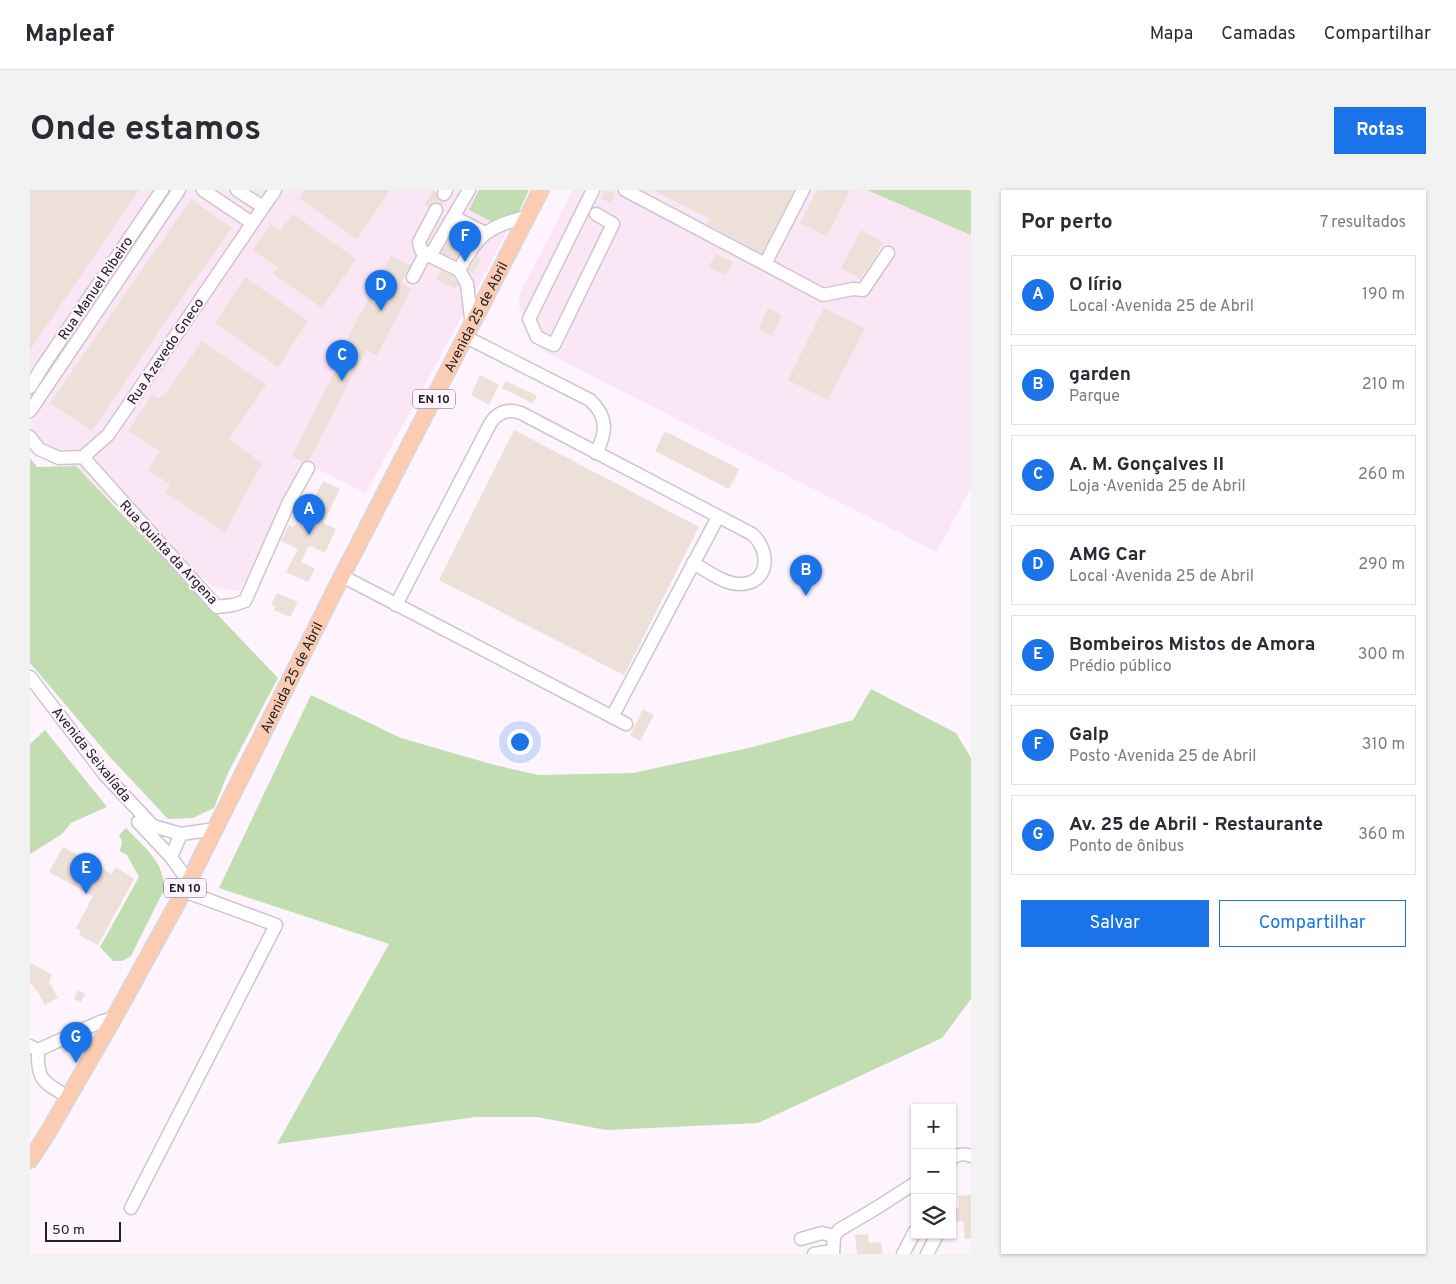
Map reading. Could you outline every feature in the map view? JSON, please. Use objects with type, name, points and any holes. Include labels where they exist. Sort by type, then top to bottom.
[{"type":"main road","name":"Avenida 25 de Abril","points":[[30,1160],[114,1018],[186,886],[342,576],[541,190]]},
{"type":"street","name":"Rua Manuel Ribeiro","points":[[30,387],[162,190]]},
{"type":"street","points":[[30,411],[179,190]]},
{"type":"street","points":[[203,190],[252,223]]},
{"type":"street","points":[[237,190],[263,207]]},
{"type":"street","name":"Rua Azevedo Gneco","points":[[83,456],[108,435],[275,190]]},
{"type":"street","points":[[413,277],[470,190]]},
{"type":"street","points":[[626,190],[823,295],[853,289],[863,290],[888,253]]},
{"type":"street","points":[[765,264],[803,190]]},
{"type":"street","points":[[587,192],[529,319],[537,337],[554,344],[613,224],[596,214]]},
{"type":"street","points":[[436,210],[419,242],[421,250],[427,255],[459,270],[467,284],[469,331],[590,400],[598,409],[604,424],[604,435],[596,453]]},
{"type":"street","points":[[459,270],[472,246],[485,233],[504,222],[528,216]]},
{"type":"street","points":[[454,217],[485,233]]},
{"type":"street","points":[[396,605],[490,424],[496,416],[508,410],[517,412],[752,534],[758,539],[765,554],[763,570],[758,576],[752,581],[737,584],[729,582],[693,563]]},
{"type":"street","points":[[30,437],[39,449],[59,458],[83,456]]},
{"type":"street","name":"Rua Quinta da Argena","points":[[83,456],[217,607],[245,601],[289,502],[308,468]]},
{"type":"street","points":[[612,717],[718,516]]},
{"type":"street","points":[[342,576],[626,724]]},
{"type":"street","name":"Avenida Seixalíada","points":[[30,677],[105,775],[153,826],[181,834],[215,829]]},
{"type":"street","name":"Avenida Seixalíada","points":[[30,691],[99,780],[171,858],[186,886]]},
{"type":"street","points":[[171,858],[181,834]]},
{"type":"street","points":[[131,1208],[276,925],[186,886]]},
{"type":"street","points":[[68,1097],[46,1083],[42,1078],[34,1048],[114,1018]]},
{"type":"street","points":[[956,1156],[966,1154],[971,1156]]},
{"type":"street","points":[[814,1254],[833,1253],[834,1236],[844,1226],[911,1186]]},
{"type":"street","points":[[801,1239],[822,1233],[834,1236]]},
{"type":"street","points":[[903,1254],[911,1239]]},
{"type":"street","points":[[927,1254],[935,1239]]},
{"type":"shaded area","points":[[30,190],[527,190],[493,259],[366,493],[311,466],[239,591],[215,588],[30,433]]},
{"type":"shaded area","points":[[573,190],[971,190],[971,487],[937,552],[547,353],[536,344],[522,318],[519,305],[520,293]]},
{"type":"green space","points":[[479,190],[529,190],[519,211],[494,223],[469,210]]},
{"type":"green space","points":[[867,190],[971,190],[971,235]]},
{"type":"green space","points":[[30,458],[37,467],[76,466],[278,678],[228,773],[214,808],[193,818],[168,819],[109,756],[30,663]]},
{"type":"green space","points":[[871,689],[956,733],[971,758],[971,999],[942,1038],[758,1123],[606,1130],[537,1117],[476,1117],[277,1144],[389,944],[219,888],[311,695],[401,738],[491,764],[538,775],[633,773],[753,747],[853,720]]},
{"type":"green space","points":[[45,730],[107,807],[71,823],[62,834],[30,854],[30,744]]},
{"type":"green space","points":[[126,828],[157,863],[161,871],[164,890],[131,956],[122,961],[113,961],[100,947],[139,877],[127,855],[120,851],[122,842],[119,835]]},
{"type":"building","points":[[30,190],[139,190],[30,350]]},
{"type":"building","points":[[305,190],[390,190],[357,239],[299,198]]},
{"type":"building","points":[[433,190],[436,191],[438,199],[444,202],[442,205],[436,202],[431,203],[429,207],[424,205]]},
{"type":"building","points":[[605,190],[615,194],[611,203],[601,199]]},
{"type":"building","points":[[653,190],[794,190],[762,253],[707,224],[710,219]]},
{"type":"building","points":[[817,190],[850,190],[827,236],[800,223]]},
{"type":"building","points":[[191,199],[232,228],[160,329],[92,431],[50,403]]},
{"type":"building","points":[[293,214],[356,259],[322,308],[273,274],[278,268],[253,250],[271,224],[280,231]]},
{"type":"building","points":[[861,230],[883,242],[860,279],[841,268]]},
{"type":"building","points":[[448,242],[462,249],[456,259],[441,253]]},
{"type":"building","points":[[716,254],[733,262],[726,275],[708,267]]},
{"type":"building","points":[[391,256],[410,266],[401,283],[411,289],[377,355],[366,350],[309,460],[303,462],[292,456],[350,341],[347,340]]},
{"type":"building","points":[[477,256],[481,259],[474,273],[468,270]]},
{"type":"building","points":[[441,270],[453,276],[458,285],[456,289],[436,279]]},
{"type":"building","points":[[245,277],[308,321],[278,367],[215,323]]},
{"type":"building","points":[[768,308],[782,315],[772,336],[758,329]]},
{"type":"building","points":[[824,308],[865,328],[828,400],[788,380]]},
{"type":"building","points":[[202,341],[266,385],[229,439],[262,463],[225,532],[165,492],[170,484],[148,470],[160,451],[128,431],[152,395],[159,399],[165,395]]},
{"type":"building","points":[[480,375],[499,385],[489,405],[471,395]]},
{"type":"building","points":[[506,381],[537,396],[533,404],[502,388]]},
{"type":"building","points":[[514,430],[699,527],[624,675],[439,580]]},
{"type":"building","points":[[665,431],[739,469],[729,489],[655,451]]},
{"type":"building","points":[[323,481],[340,489],[323,523],[336,529],[325,553],[309,545],[301,562],[315,569],[308,582],[286,572],[298,549],[281,541],[289,525],[293,527],[296,524],[300,526]]},
{"type":"building","points":[[277,593],[298,602],[290,617],[274,610],[275,606],[271,604]]},
{"type":"building","points":[[643,709],[654,715],[640,741],[630,735]]},
{"type":"building","points":[[63,847],[112,874],[116,867],[134,879],[98,945],[79,935],[81,931],[76,928],[93,896],[49,872]]},
{"type":"building","points":[[30,963],[52,974],[49,982],[58,998],[45,1005],[37,990],[30,984]]},
{"type":"building","points":[[78,990],[85,994],[81,1002],[74,999]]},
{"type":"building","points":[[971,1195],[971,1239],[965,1239],[963,1221],[956,1222],[956,1208],[959,1208],[958,1196]]},
{"type":"building","points":[[868,1234],[869,1243],[881,1242],[883,1254],[857,1254],[855,1235]]},
{"type":"place","name":"Galp","points":[[465,262]]},
{"type":"place","name":"AMG Car","points":[[381,311]]},
{"type":"place","name":"A. M. Gonçalves II","points":[[342,381]]},
{"type":"place","name":"O lírio","points":[[309,535]]},
{"type":"place","name":"garden","points":[[806,596]]},
{"type":"place","name":"Bombeiros Mistos de Amora","points":[[86,894]]},
{"type":"place","name":"Av. 25 de Abril - Restaurante","points":[[76,1063]]}]
